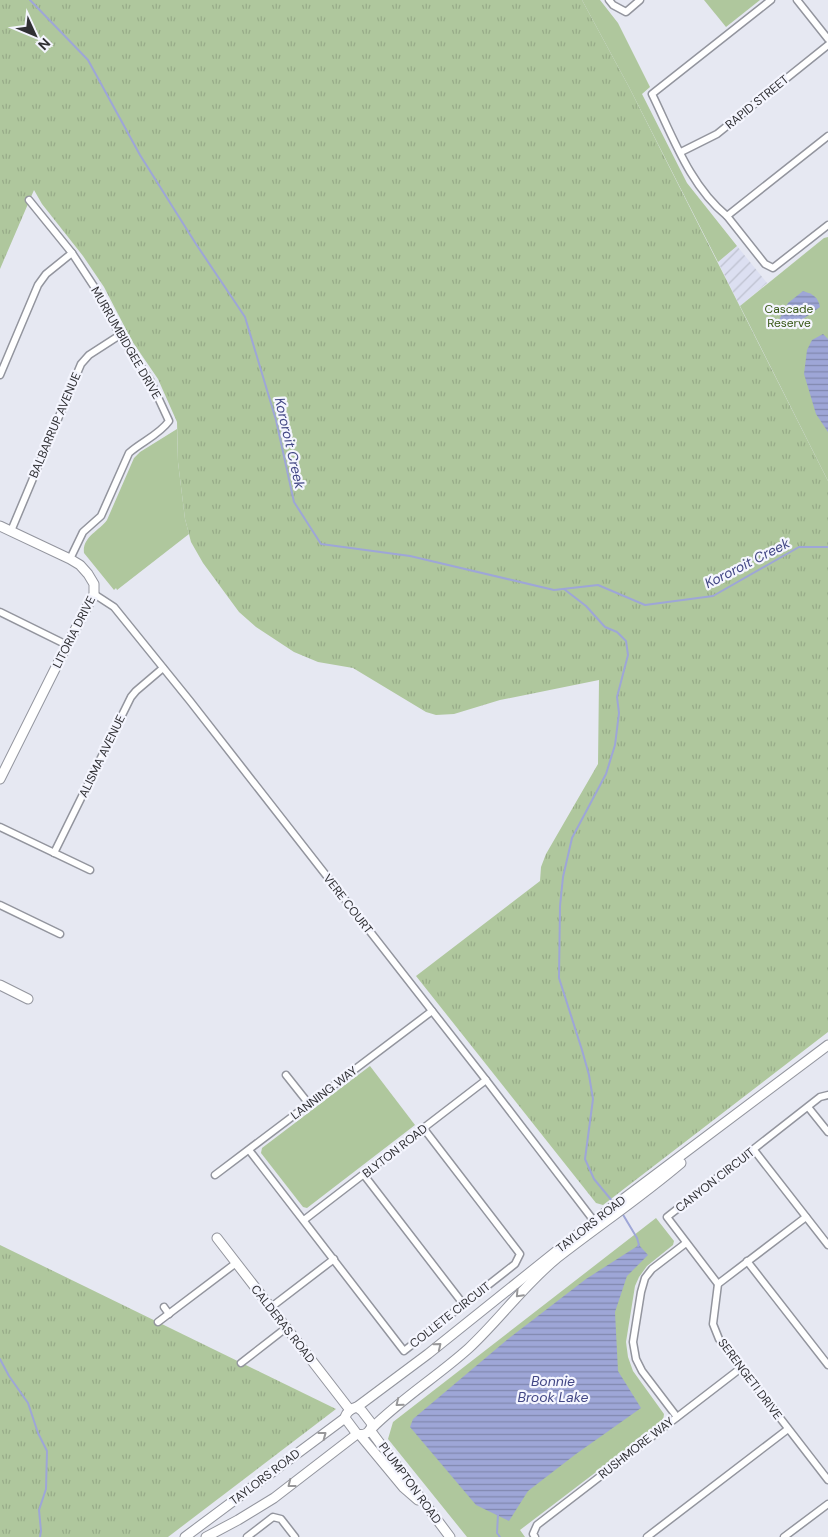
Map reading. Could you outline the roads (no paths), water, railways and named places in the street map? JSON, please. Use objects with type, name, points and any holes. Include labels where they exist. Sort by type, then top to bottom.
[{"type":"street","points":[[609,0],[613,5],[626,12],[640,0]]},
{"type":"street","points":[[770,0],[652,94],[694,179],[717,208],[727,216],[765,264],[773,268],[828,225]]},
{"type":"street","points":[[797,0],[828,39]]},
{"type":"street","name":"RAPID STREET","points":[[681,152],[717,134],[828,45]]},
{"type":"street","points":[[727,216],[828,136]]},
{"type":"street","name":"MURRUMBIDGEE DRIVE","points":[[29,200],[72,253],[95,288],[120,335],[150,380],[169,421],[164,428],[136,446],[129,453],[100,516],[84,532],[70,559]]},
{"type":"street","points":[[0,375],[38,285],[46,274],[72,253]]},
{"type":"street","name":"BALBARRUP AVENUE","points":[[10,531],[81,364],[88,355],[120,335]]},
{"type":"street","name":"LITORIA DRIVE","points":[[0,526],[80,565],[94,584],[94,594],[0,780]]},
{"type":"street","name":"VERE COURT","points":[[94,594],[114,607],[208,724],[594,1221]]},
{"type":"street","points":[[0,612],[67,645]]},
{"type":"street","name":"ALISMA AVENUE","points":[[54,853],[131,697],[163,668]]},
{"type":"street","points":[[0,827],[90,870]]},
{"type":"street","points":[[0,905],[60,934]]},
{"type":"street","points":[[0,985],[28,999]]},
{"type":"street","name":"LANNING WAY","points":[[216,1175],[432,1011]]},
{"type":"street","name":"TAYLORS ROAD","points":[[185,1537],[428,1354],[594,1221],[828,1045]]},
{"type":"street","points":[[286,1075],[309,1104]]},
{"type":"street","name":"BLYTON ROAD","points":[[304,1220],[486,1080]]},
{"type":"street","name":"CANYON CIRCUIT","points":[[718,1284],[667,1217],[820,1097],[828,1095]]},
{"type":"street","points":[[808,1107],[828,1132]]},
{"type":"street","name":"COLLETE CIRCUIT","points":[[249,1150],[404,1351],[515,1264],[520,1254],[424,1129]]},
{"type":"street","points":[[206,1537],[274,1498],[358,1434],[366,1434],[399,1403],[462,1354],[544,1270],[671,1172],[685,1159],[689,1150]]},
{"type":"street","points":[[754,1150],[828,1245]]},
{"type":"street","points":[[364,1175],[464,1305]]},
{"type":"street","points":[[718,1284],[806,1217]]},
{"type":"street","name":"CALDERAS ROAD","points":[[217,1238],[351,1412]]},
{"type":"street","name":"RUSHMORE WAY","points":[[535,1537],[533,1534],[537,1525],[677,1417],[642,1371],[636,1359],[633,1342],[645,1278],[652,1269],[686,1243]]},
{"type":"street","points":[[270,1308],[334,1259]]},
{"type":"street","points":[[747,1261],[828,1365]]},
{"type":"street","points":[[158,1322],[236,1263]]},
{"type":"street","name":"SERENGETI DRIVE","points":[[718,1284],[713,1324],[719,1339],[828,1480]]},
{"type":"street","points":[[164,1307],[169,1314]]},
{"type":"street","points":[[241,1362],[286,1328]]},
{"type":"street","points":[[677,1417],[741,1368]]},
{"type":"street","points":[[351,1412],[358,1434],[403,1488],[431,1512]]},
{"type":"street","name":"PLUMPTON ROAD","points":[[351,1412],[371,1422],[371,1429],[450,1537]]},
{"type":"street","points":[[647,1537],[788,1429]]},
{"type":"street","points":[[784,1537],[828,1504]]},
{"type":"street","points":[[247,1537],[273,1517],[281,1519],[295,1537]]},
{"type":"water","points":[[803,291],[814,296],[820,307],[796,324],[786,328],[778,322],[788,303]]},
{"type":"water","points":[[823,334],[828,339],[828,432],[816,414],[804,374],[807,350],[812,340]]},
{"type":"water","name":"Bonnie Brook Lake","points":[[639,1245],[648,1255],[627,1276],[615,1312],[618,1371],[641,1408],[528,1491],[509,1521],[476,1505],[410,1427],[413,1419],[508,1339],[586,1279]]},
{"type":"waterway","name":"Kororoit Creek","points":[[30,0],[88,60],[140,155],[245,317],[276,420],[294,502],[321,544],[410,556],[554,590],[598,585],[645,605],[713,596],[799,547],[828,547]]},
{"type":"waterway","points":[[564,589],[586,606],[605,627],[617,632],[626,641],[628,655],[617,697],[619,713],[615,745],[606,774],[572,838],[563,877],[560,906],[559,978],[582,1050],[593,1099],[585,1159],[594,1179],[613,1202]]},
{"type":"waterway","points":[[622,1213],[637,1238],[638,1246]]},
{"type":"waterway","points":[[0,1359],[9,1376],[28,1403],[38,1433],[47,1451],[46,1489],[39,1510],[40,1537]]},
{"type":"waterway","points":[[498,1515],[497,1533],[500,1537]]},
{"type":"park label","name":"Cascade Reserve","points":[[789,316]]}]
